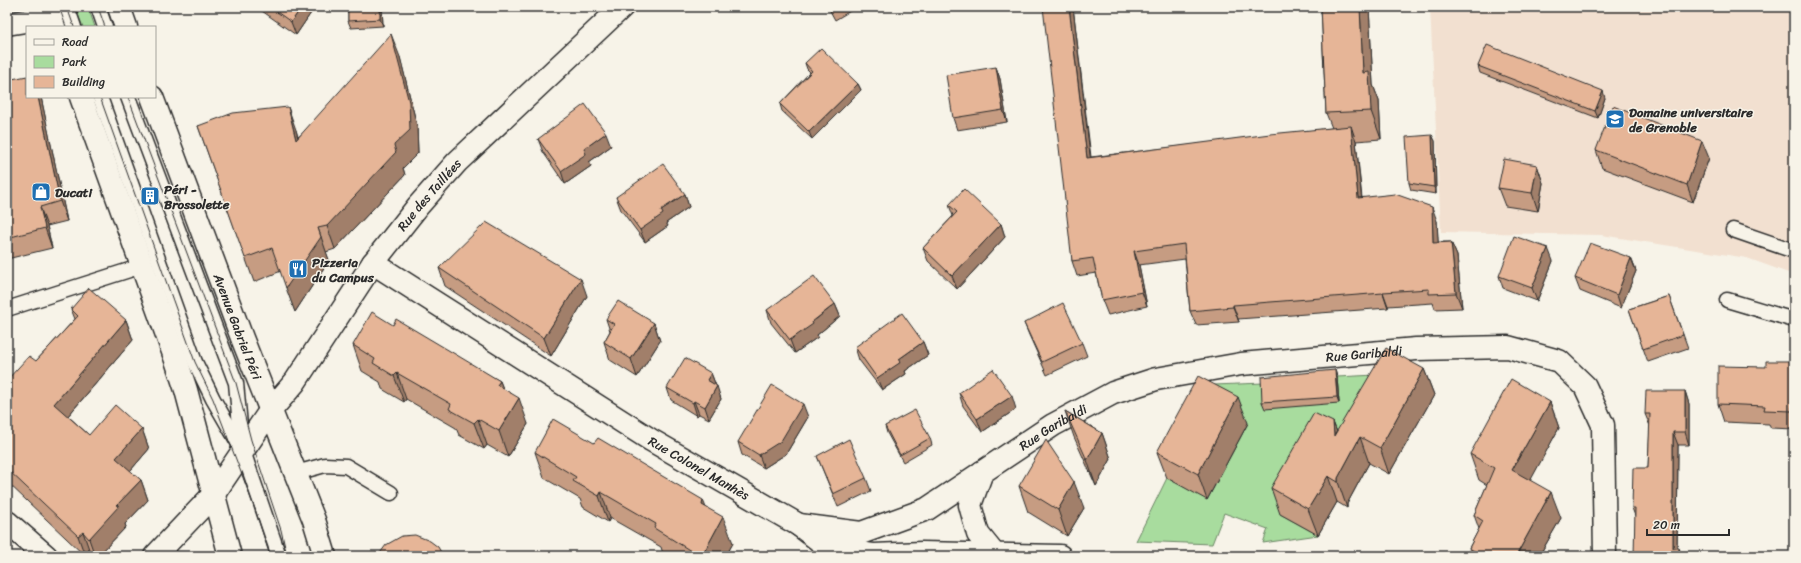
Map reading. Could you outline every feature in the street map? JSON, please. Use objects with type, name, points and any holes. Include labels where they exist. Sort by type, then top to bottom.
[{"type":"street","points":[[119,7],[126,26]]},
{"type":"street","name":"Rue des Taillées","points":[[155,556],[213,495],[270,411],[295,382],[373,263],[418,206],[457,162],[622,7]]},
{"type":"street","points":[[7,24],[54,14]]},
{"type":"street","points":[[81,98],[186,390],[230,556]]},
{"type":"street","name":"Avenue Gabriel Péri","points":[[152,98],[270,411],[318,531],[325,556]]},
{"type":"street","name":"Rue Colonel Manhès","points":[[373,263],[651,440],[799,525],[829,548],[874,555],[917,553],[1060,556]]},
{"type":"street","name":"Rue Garibaldi","points":[[799,525],[861,533],[927,510],[1053,425],[1113,393],[1156,379],[1240,364],[1416,349],[1508,347],[1559,361],[1585,386],[1603,425],[1605,556]]},
{"type":"street","points":[[982,472],[970,505],[978,534],[995,554]]},
{"type":"street","points":[[7,522],[46,556]]},
{"type":"lane","points":[[98,7],[105,26]]},
{"type":"lane","points":[[54,14],[72,26]]},
{"type":"lane","name":"Avenue Gabriel Péri","points":[[100,98],[195,362],[213,399],[243,451],[279,556]]},
{"type":"lane","name":"Avenue Gabriel Péri","points":[[128,98],[236,383],[243,451]]},
{"type":"lane","points":[[1733,230],[1794,251]]},
{"type":"lane","points":[[7,309],[142,266]]},
{"type":"lane","points":[[1727,300],[1794,320]]},
{"type":"lane","points":[[296,473],[325,465],[346,466],[391,493]]},
{"type":"shaded area","name":"Domaine universitaire de Grenoble","points":[[1430,7],[1794,7],[1794,275],[1747,258],[1601,235],[1441,232]]},
{"type":"green space","points":[[75,7],[88,7],[95,26],[83,26]]},
{"type":"green space","points":[[1395,374],[1280,514],[1318,535],[1263,543],[1268,529],[1224,513],[1212,544],[1136,541],[1167,478],[1207,499],[1248,423],[1214,385],[1264,383],[1339,403],[1337,377]]},
{"type":"building","points":[[270,7],[302,7],[291,22]]},
{"type":"building","points":[[348,7],[380,7],[380,19],[348,21]]},
{"type":"building","points":[[1043,7],[1069,7],[1087,158],[1270,134],[1351,126],[1358,198],[1395,194],[1432,207],[1433,243],[1451,242],[1456,293],[1429,294],[1429,289],[1383,292],[1233,305],[1233,307],[1190,311],[1184,244],[1134,251],[1142,292],[1102,300],[1093,258],[1072,261]]},
{"type":"building","points":[[1321,7],[1360,7],[1363,73],[1369,72],[1371,111],[1326,113]]},
{"type":"building","points":[[391,34],[409,102],[410,130],[394,145],[396,152],[327,226],[318,228],[321,237],[286,288],[272,248],[245,258],[198,126],[233,113],[288,107],[296,140]]},
{"type":"building","points":[[1487,45],[1603,91],[1595,111],[1478,66]]},
{"type":"building","points":[[821,48],[858,84],[809,132],[780,104],[812,71],[805,63]]},
{"type":"building","points":[[996,67],[1003,110],[953,118],[946,75]]},
{"type":"building","points":[[26,76],[26,98],[38,98],[60,201],[40,207],[45,228],[7,238],[7,80]]},
{"type":"building","points":[[585,104],[606,133],[584,149],[586,154],[561,171],[538,139]]},
{"type":"building","points":[[1613,106],[1702,141],[1687,185],[1596,150]]},
{"type":"building","points":[[1432,135],[1434,187],[1409,183],[1406,137]]},
{"type":"building","points":[[1794,146],[1794,156],[1791,155]]},
{"type":"building","points":[[1504,159],[1537,165],[1532,193],[1498,188]]},
{"type":"building","points":[[663,164],[685,194],[661,210],[663,214],[640,230],[616,197]]},
{"type":"building","points":[[964,189],[1001,224],[952,276],[923,248],[957,212],[949,205]]},
{"type":"building","points":[[486,222],[581,279],[544,338],[439,268]]},
{"type":"building","points":[[1514,236],[1548,248],[1532,288],[1499,276]]},
{"type":"building","points":[[1590,243],[1631,258],[1617,295],[1575,278]]},
{"type":"building","points":[[814,276],[835,304],[812,322],[813,324],[790,340],[767,310]]},
{"type":"building","points":[[89,288],[126,320],[54,404],[89,435],[115,405],[142,429],[116,458],[141,480],[117,505],[119,506],[89,539],[83,532],[78,536],[7,469],[7,380],[29,356],[36,361],[78,316],[71,309]]},
{"type":"building","points":[[1669,296],[1683,335],[1643,349],[1629,309]]},
{"type":"building","points":[[618,301],[654,323],[631,359],[604,342],[614,324],[606,319]]},
{"type":"building","points":[[1063,303],[1082,343],[1042,362],[1024,323]]},
{"type":"building","points":[[372,312],[393,325],[396,319],[500,381],[497,385],[519,398],[499,431],[478,419],[474,423],[449,409],[451,404],[397,373],[394,376],[373,363],[375,359],[353,345]]},
{"type":"building","points":[[902,313],[923,342],[899,359],[901,362],[877,378],[855,347]]},
{"type":"building","points":[[1386,348],[1424,369],[1380,448],[1360,437],[1338,478],[1338,482],[1328,476],[1308,509],[1271,488],[1314,413],[1333,422],[1334,436]]},
{"type":"building","points":[[685,358],[711,373],[707,380],[717,386],[705,407],[694,401],[693,403],[667,388]]},
{"type":"building","points":[[1766,361],[1794,361],[1794,407],[1792,407],[1792,411],[1764,410],[1765,406],[1718,404],[1718,366],[1766,367]]},
{"type":"building","points":[[993,369],[1012,396],[977,419],[959,393]]},
{"type":"building","points":[[1335,370],[1337,397],[1262,402],[1261,377]]},
{"type":"building","points":[[1198,376],[1238,397],[1198,474],[1157,452]]},
{"type":"building","points":[[1511,379],[1550,402],[1512,470],[1551,492],[1516,556],[1483,556],[1469,548],[1483,521],[1474,515],[1494,468],[1470,454]]},
{"type":"building","points":[[772,385],[803,404],[781,441],[759,455],[738,442]]},
{"type":"building","points":[[1646,391],[1685,391],[1685,432],[1673,432],[1673,548],[1679,548],[1679,556],[1634,556],[1635,508],[1632,508],[1633,468],[1648,468],[1650,414],[1645,414]]},
{"type":"building","points":[[915,410],[930,438],[900,455],[885,426]]},
{"type":"building","points":[[1065,411],[1102,433],[1087,460]]},
{"type":"building","points":[[553,419],[594,443],[598,438],[703,500],[702,505],[723,517],[702,556],[699,556],[654,528],[656,524],[601,492],[599,496],[573,481],[576,477],[535,452]]},
{"type":"building","points":[[849,439],[866,478],[833,494],[817,456]]},
{"type":"building","points":[[1046,440],[1074,482],[1058,510],[1019,486]]},
{"type":"building","points":[[415,535],[430,541],[438,547],[443,556],[378,556],[386,545],[402,536]]},
{"type":"tram line","points":[[67,7],[74,26]]},
{"type":"tram line","points":[[98,7],[105,26]]},
{"type":"tram line","points":[[100,98],[195,362],[213,399],[255,509],[270,556]]},
{"type":"tram line","points":[[128,98],[236,383],[251,440],[281,530],[287,556]]},
{"type":"place","name":"Domaine universitaire de Grenoble","points":[[1615,119]]},
{"type":"place","name":"Ducati","points":[[41,192]]},
{"type":"place","name":"Péri - Brossolette","points":[[150,196]]},
{"type":"place","name":"Pizzeria du Campus","points":[[298,269]]}]
